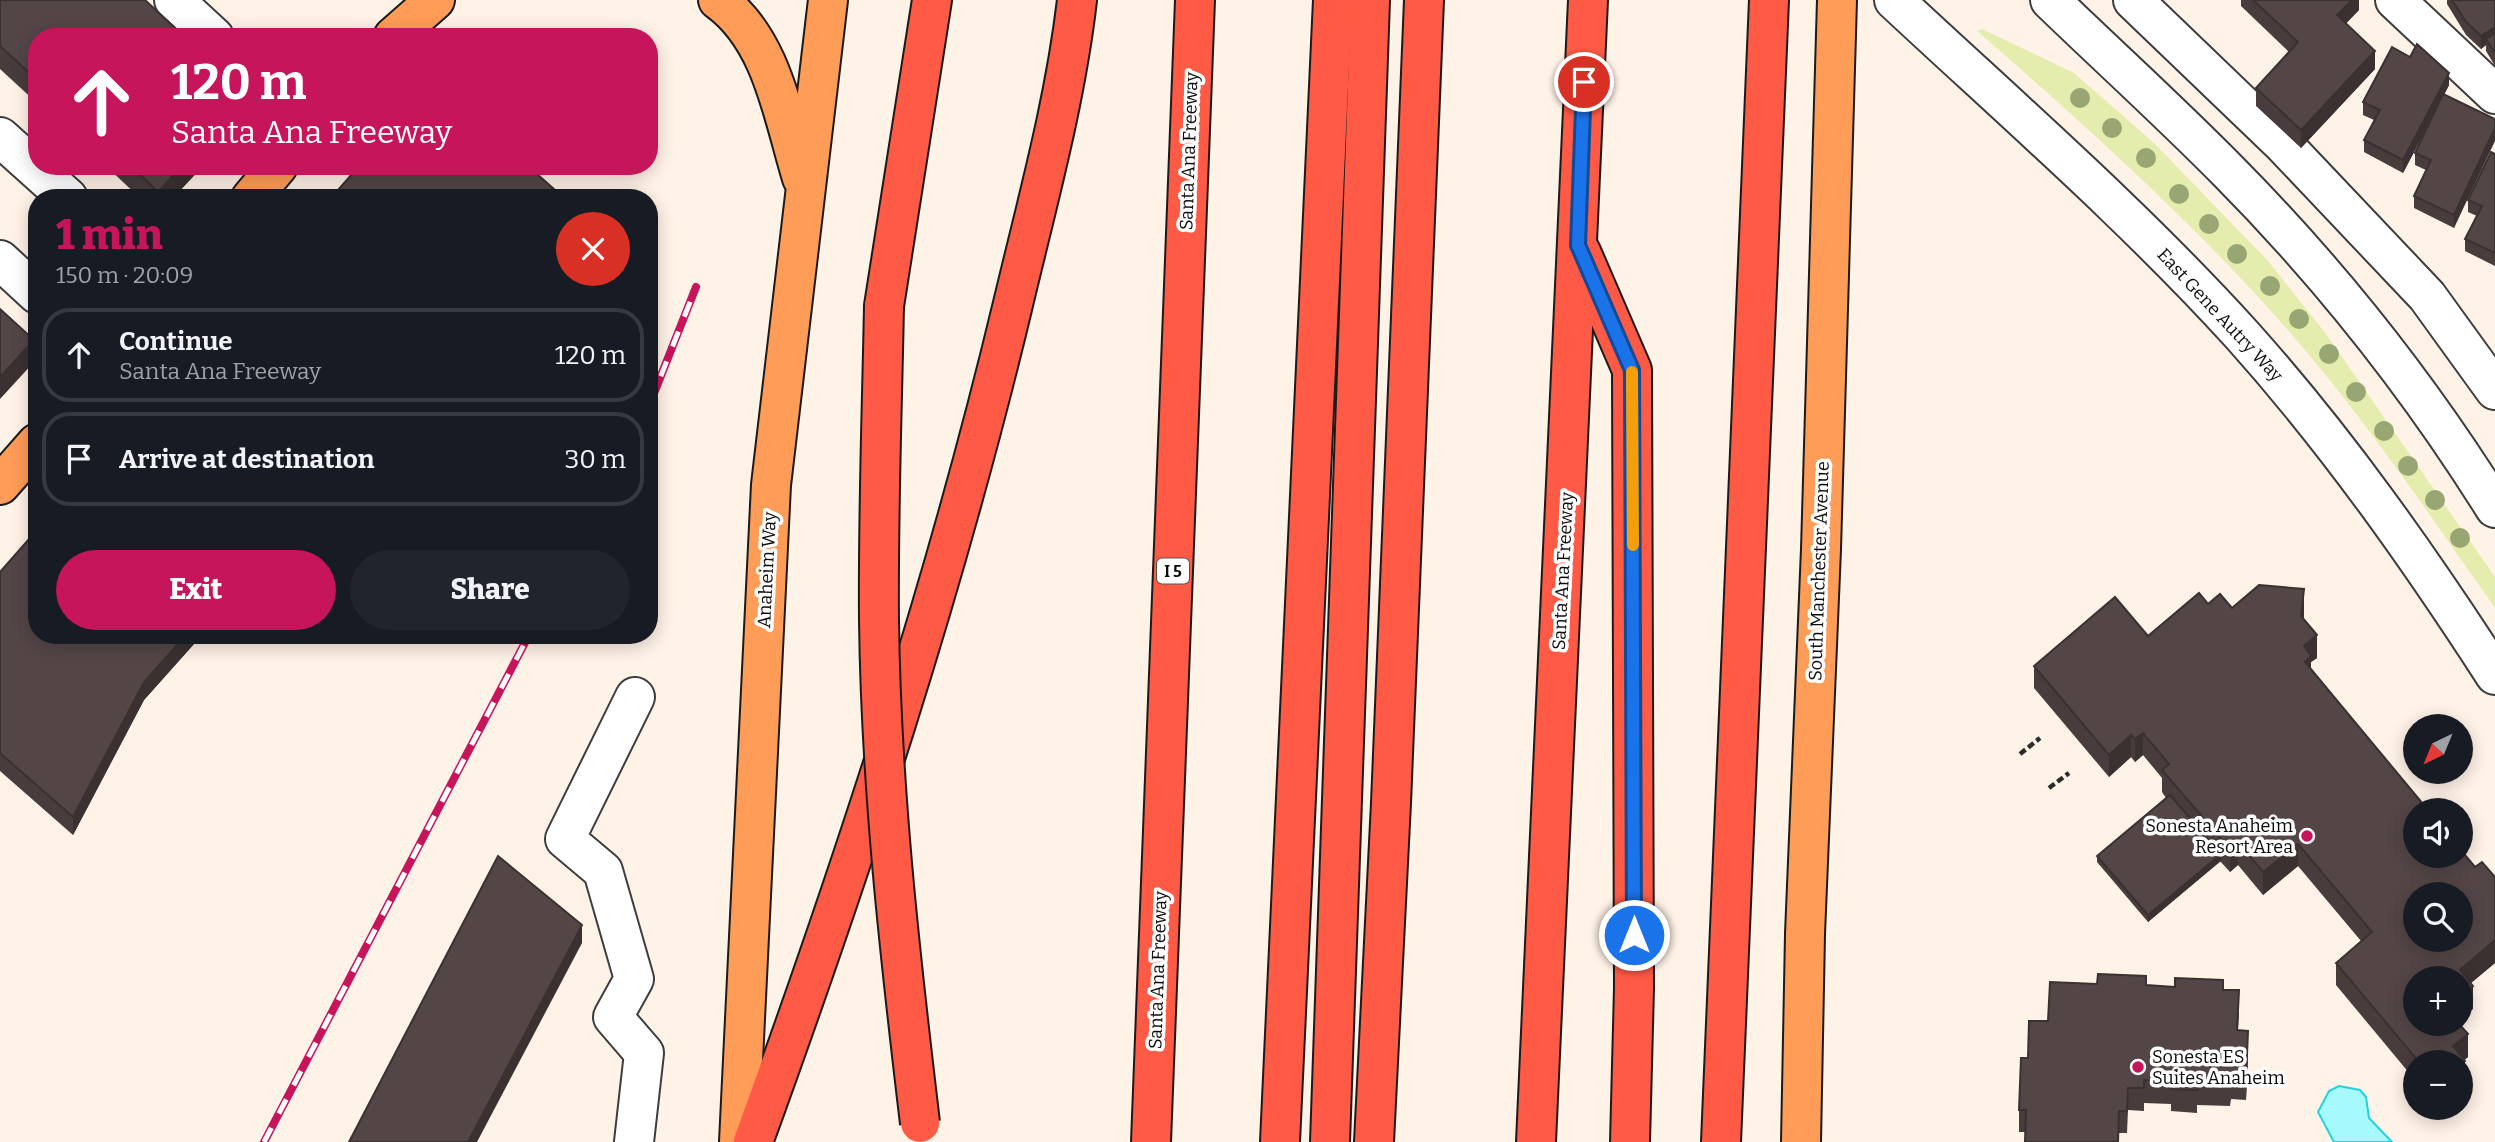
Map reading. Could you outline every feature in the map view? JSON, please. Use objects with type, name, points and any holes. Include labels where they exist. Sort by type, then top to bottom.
[{"type":"highway","points":[[921,1133],[899,946],[885,770],[879,620],[884,306],[932,0]]},
{"type":"highway","points":[[753,1142],[827,937],[977,453],[1068,75],[1077,0]]},
{"type":"highway","name":"Santa Ana Freeway","points":[[1152,1142],[1195,0]]},
{"type":"highway","points":[[1280,1142],[1333,0]]},
{"type":"highway","points":[[1329,1142],[1370,0]]},
{"type":"highway","points":[[1374,1142],[1392,789],[1424,0]]},
{"type":"highway","name":"Santa Ana Freeway","points":[[1536,1142],[1588,0]]},
{"type":"highway","points":[[1721,1142],[1769,0]]},
{"type":"highway","points":[[1578,245],[1632,370],[1634,988],[1630,1142]]},
{"type":"main road","points":[[403,28],[435,0]]},
{"type":"main road","points":[[718,0],[744,23],[761,47],[806,191]]},
{"type":"main road","name":"Anaheim Way","points":[[740,1142],[771,485],[828,0]]},
{"type":"main road","name":"South Manchester Avenue","points":[[1801,1142],[1805,934],[1821,549],[1838,0]]},
{"type":"main road","points":[[259,189],[270,175]]},
{"type":"main road","points":[[0,485],[28,453]]},
{"type":"street","points":[[174,0],[204,28]]},
{"type":"street","name":"East Gene Autry Way","points":[[1894,0],[2112,203],[2243,336],[2362,480],[2425,568],[2495,675]]},
{"type":"street","points":[[2050,0],[2229,172],[2291,239],[2402,375],[2495,508]]},
{"type":"street","points":[[2133,0],[2282,143],[2427,296],[2495,390]]},
{"type":"street","points":[[2395,0],[2495,94]]},
{"type":"street","points":[[0,137],[28,162]]},
{"type":"street","points":[[42,175],[58,189]]},
{"type":"street","points":[[0,260],[28,286]]},
{"type":"street","points":[[634,1142],[644,1053],[613,1017],[634,979],[603,871],[565,839],[635,697]]},
{"type":"path","points":[[2020,754],[2040,738]]},
{"type":"path","points":[[2049,788],[2068,773]]},
{"type":"green space","points":[[1982,29],[2074,73],[2154,143],[2269,262],[2326,334],[2495,577],[2495,608],[2342,395],[2286,328],[2213,250],[2136,174],[1977,31]]},
{"type":"water","points":[[2339,1086],[2360,1090],[2366,1097],[2369,1118],[2392,1142],[2334,1142],[2318,1112],[2329,1091]]},
{"type":"building","points":[[0,0],[145,0],[175,28],[28,28],[28,72],[0,46]]},
{"type":"building","points":[[2253,0],[2352,0],[2337,15],[2375,51],[2301,130],[2256,88],[2298,42]]},
{"type":"building","points":[[2452,0],[2495,0],[2495,27],[2481,36],[2466,22]]},
{"type":"building","points":[[2495,33],[2495,53],[2486,39]]},
{"type":"building","points":[[2417,44],[2449,73],[2403,160],[2364,140],[2380,110],[2363,102],[2392,47],[2410,57]]},
{"type":"building","points":[[2443,94],[2495,119],[2495,128],[2454,215],[2414,196],[2431,160],[2415,153]]},
{"type":"building","points":[[2491,152],[2495,154],[2495,253],[2465,239],[2482,206],[2468,200]]},
{"type":"building","points":[[140,175],[174,175],[161,189],[155,189]]},
{"type":"building","points":[[351,175],[538,175],[554,189],[339,189]]},
{"type":"building","points":[[0,309],[28,335],[28,347],[0,377]]},
{"type":"building","points":[[28,540],[28,644],[178,644],[144,682],[73,817],[0,753],[0,572]]},
{"type":"building","name":"Sonesta Anaheim Resort Area","points":[[2259,585],[2304,589],[2301,616],[2317,635],[2304,646],[2311,656],[2305,662],[2403,780],[2403,784],[2406,784],[2418,798],[2403,798],[2403,868],[2473,868],[2473,865],[2475,867],[2482,862],[2495,877],[2495,940],[2465,966],[2403,966],[2403,1036],[2466,1036],[2453,1046],[2456,1050],[2409,1050],[2336,963],[2372,932],[2298,844],[2263,872],[2238,842],[2230,849],[2162,770],[2169,764],[2143,733],[2135,739],[2131,735],[2109,755],[2034,666],[2115,597],[2148,636],[2199,593],[2208,604],[2220,594],[2232,608]]},
{"type":"building","points":[[2170,795],[2221,854],[2148,915],[2097,856]]},
{"type":"building","points":[[498,856],[582,925],[468,1142],[349,1142]]},
{"type":"building","name":"Sonesta ES Suites Anaheim","points":[[2098,974],[2146,976],[2146,985],[2175,987],[2175,978],[2223,980],[2223,990],[2239,990],[2237,1030],[2248,1031],[2246,1078],[2231,1077],[2230,1084],[2197,1082],[2197,1090],[2171,1089],[2171,1082],[2144,1080],[2144,1088],[2128,1088],[2127,1111],[2119,1111],[2118,1142],[2025,1142],[2026,1110],[2019,1110],[2021,1058],[2028,1058],[2029,1021],[2048,1021],[2050,982],[2097,984]]},
{"type":"railway","points":[[658,383],[696,287]]},
{"type":"railway","points":[[264,1142],[524,644]]},
{"type":"slow traffic","points":[[1632,372],[1633,545]]},
{"type":"place","name":"Sonesta Anaheim Resort Area","points":[[2307,836]]},
{"type":"place","name":"Sonesta ES Suites Anaheim","points":[[2138,1067]]},
{"type":"route","points":[[1584,82],[1578,245],[1632,370],[1634,935]]}]
